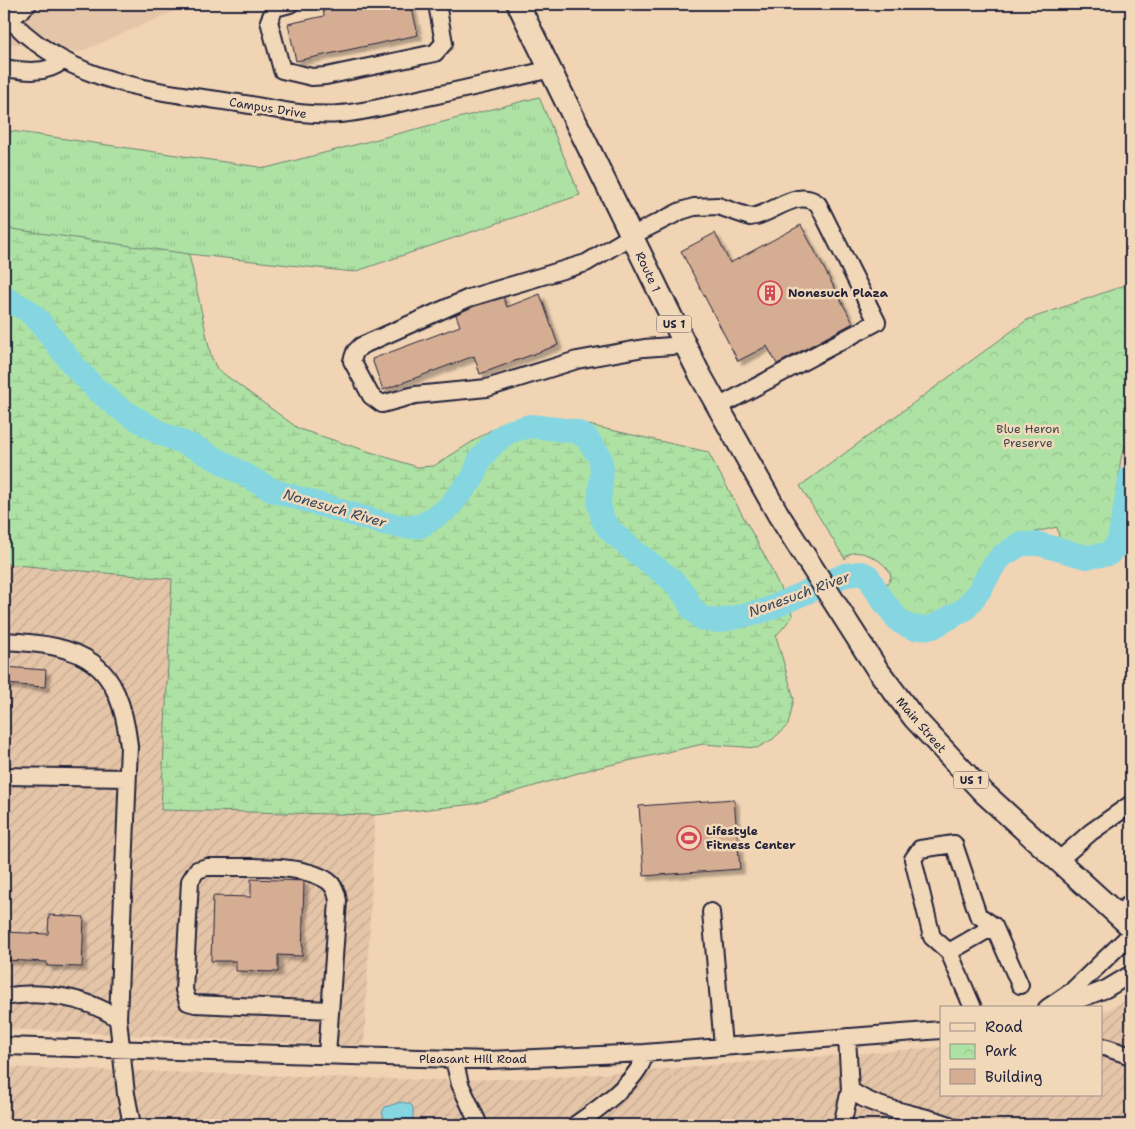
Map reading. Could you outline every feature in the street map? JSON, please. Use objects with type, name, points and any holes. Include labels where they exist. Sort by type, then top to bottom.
[{"type":"main road","name":"Route 1","points":[[518,4],[685,345],[718,407],[812,570],[838,610]]},
{"type":"main road","name":"Main Street","points":[[838,610],[876,669],[914,718],[984,793],[1058,861],[1127,914]]},
{"type":"street","points":[[7,16],[28,4]]},
{"type":"street","points":[[290,4],[275,8],[269,22],[282,70],[312,77],[326,76],[435,53],[444,43],[437,4]]},
{"type":"street","name":"Campus Drive","points":[[7,16],[37,45],[62,61],[90,74],[128,85],[290,112],[319,115],[354,112],[456,92],[551,69]]},
{"type":"street","points":[[4,68],[38,70],[53,68],[62,61]]},
{"type":"street","points":[[685,345],[644,348],[577,360],[487,388],[415,395],[382,404],[371,396],[352,361],[355,352],[361,346],[469,298],[586,263],[661,220],[694,207],[718,206],[750,217],[761,215],[800,198],[808,198],[818,204],[877,322],[718,407]]},
{"type":"street","points":[[4,641],[30,642],[76,652],[96,664],[104,672],[117,695],[126,722],[129,746],[118,1019],[120,1049],[132,1125]]},
{"type":"street","points":[[4,776],[127,778]]},
{"type":"street","points":[[1058,861],[1091,832],[1131,804]]},
{"type":"street","points":[[973,1006],[950,952],[932,937],[913,859],[920,849],[954,844],[978,915],[994,926],[1020,984]]},
{"type":"street","points":[[327,1055],[338,901],[336,890],[329,882],[314,874],[291,869],[207,867],[197,870],[190,881],[184,990],[188,1002],[195,1004],[330,1010]]},
{"type":"street","points":[[711,912],[723,1046]]},
{"type":"street","points":[[950,952],[994,926]]},
{"type":"street","points":[[1050,1006],[1072,991],[1131,934]]},
{"type":"street","points":[[1062,1006],[1098,992],[1131,974]]},
{"type":"street","points":[[4,997],[51,996],[92,1005],[118,1019]]},
{"type":"street","name":"Pleasant Hill Road","points":[[4,1046],[454,1060],[543,1059],[940,1030]]},
{"type":"street","points":[[842,1125],[850,1090],[847,1037]]},
{"type":"street","points":[[1102,1046],[1131,1056]]},
{"type":"street","points":[[575,1125],[622,1087],[644,1061],[644,1053]]},
{"type":"street","points":[[454,1060],[460,1084],[479,1125]]},
{"type":"street","points":[[850,1090],[860,1098],[950,1125]]},
{"type":"street","points":[[596,1125],[598,1108]]},
{"type":"shaded area","points":[[4,4],[191,4],[80,52],[4,43]]},
{"type":"shaded area","points":[[4,491],[9,492],[4,564]]},
{"type":"shaded area","points":[[4,564],[172,579],[161,810],[375,815],[364,1046],[4,1029]]},
{"type":"shaded area","points":[[1131,998],[1131,1125],[4,1125],[4,1067],[425,1080],[507,1079],[575,1076],[940,1047],[940,1096],[1102,1096],[1102,1012]]},
{"type":"green space","points":[[539,97],[580,195],[354,272],[78,242],[4,231],[4,130],[266,168]]},
{"type":"green space","points":[[4,228],[189,254],[211,356],[217,369],[299,429],[417,467],[434,466],[489,431],[525,416],[562,419],[708,452],[768,562],[793,616],[776,636],[794,699],[788,725],[773,739],[757,748],[703,744],[588,770],[474,804],[375,815],[161,810],[172,579],[4,564],[9,492],[4,491]]},
{"type":"green space","name":"Blue Heron Preserve","points":[[1131,283],[1131,440],[1125,446],[1121,459],[1115,520],[1111,534],[1105,544],[1096,550],[1078,550],[1061,546],[1057,540],[1059,535],[1057,527],[1035,532],[1011,545],[1001,545],[995,548],[976,587],[949,608],[925,618],[914,619],[903,616],[895,610],[896,604],[880,590],[880,585],[888,583],[891,577],[885,565],[863,553],[849,554],[845,559],[800,486],[1027,320]]},
{"type":"water","points":[[401,1102],[410,1104],[413,1107],[413,1125],[386,1125],[382,1112],[385,1107]]},
{"type":"building","points":[[339,4],[411,4],[418,35],[296,61],[288,24],[324,16],[323,7]]},
{"type":"building","name":"Nonesuch Plaza","points":[[801,225],[853,323],[777,364],[767,346],[738,361],[681,251],[715,233],[730,263]]},
{"type":"building","points":[[502,294],[507,307],[540,294],[558,345],[480,374],[474,356],[383,390],[372,359],[460,326],[455,312]]},
{"type":"building","points":[[4,667],[46,670],[45,687],[4,684]]},
{"type":"building","name":"Lifestyle Fitness Center","points":[[734,799],[740,869],[644,876],[639,806]]},
{"type":"building","points":[[251,879],[304,881],[302,956],[278,955],[278,972],[236,971],[236,961],[211,961],[213,896],[251,897]]},
{"type":"building","points":[[49,915],[84,917],[82,967],[47,966],[47,962],[4,960],[4,932],[48,934]]},
{"type":"waterway","name":"Nonesuch River","points":[[4,298],[27,310],[39,321],[74,366],[96,389],[119,408],[160,433],[196,448],[274,491],[382,523],[406,527],[421,526],[447,509],[473,478],[480,459],[494,443],[508,432],[530,426],[574,431],[586,437],[600,457],[602,470],[599,504],[603,520],[610,530],[634,551],[671,579],[685,595],[692,609],[703,619],[719,621],[766,610],[845,575],[862,573],[868,576],[881,598],[900,622],[913,628],[933,627],[965,609],[979,591],[994,565],[1002,556],[1021,544],[1039,544],[1086,557],[1109,554],[1119,541],[1131,476]]},
{"type":"place","name":"Nonesuch Plaza","points":[[770,293]]},
{"type":"place","name":"Lifestyle Fitness Center","points":[[689,838]]}]
